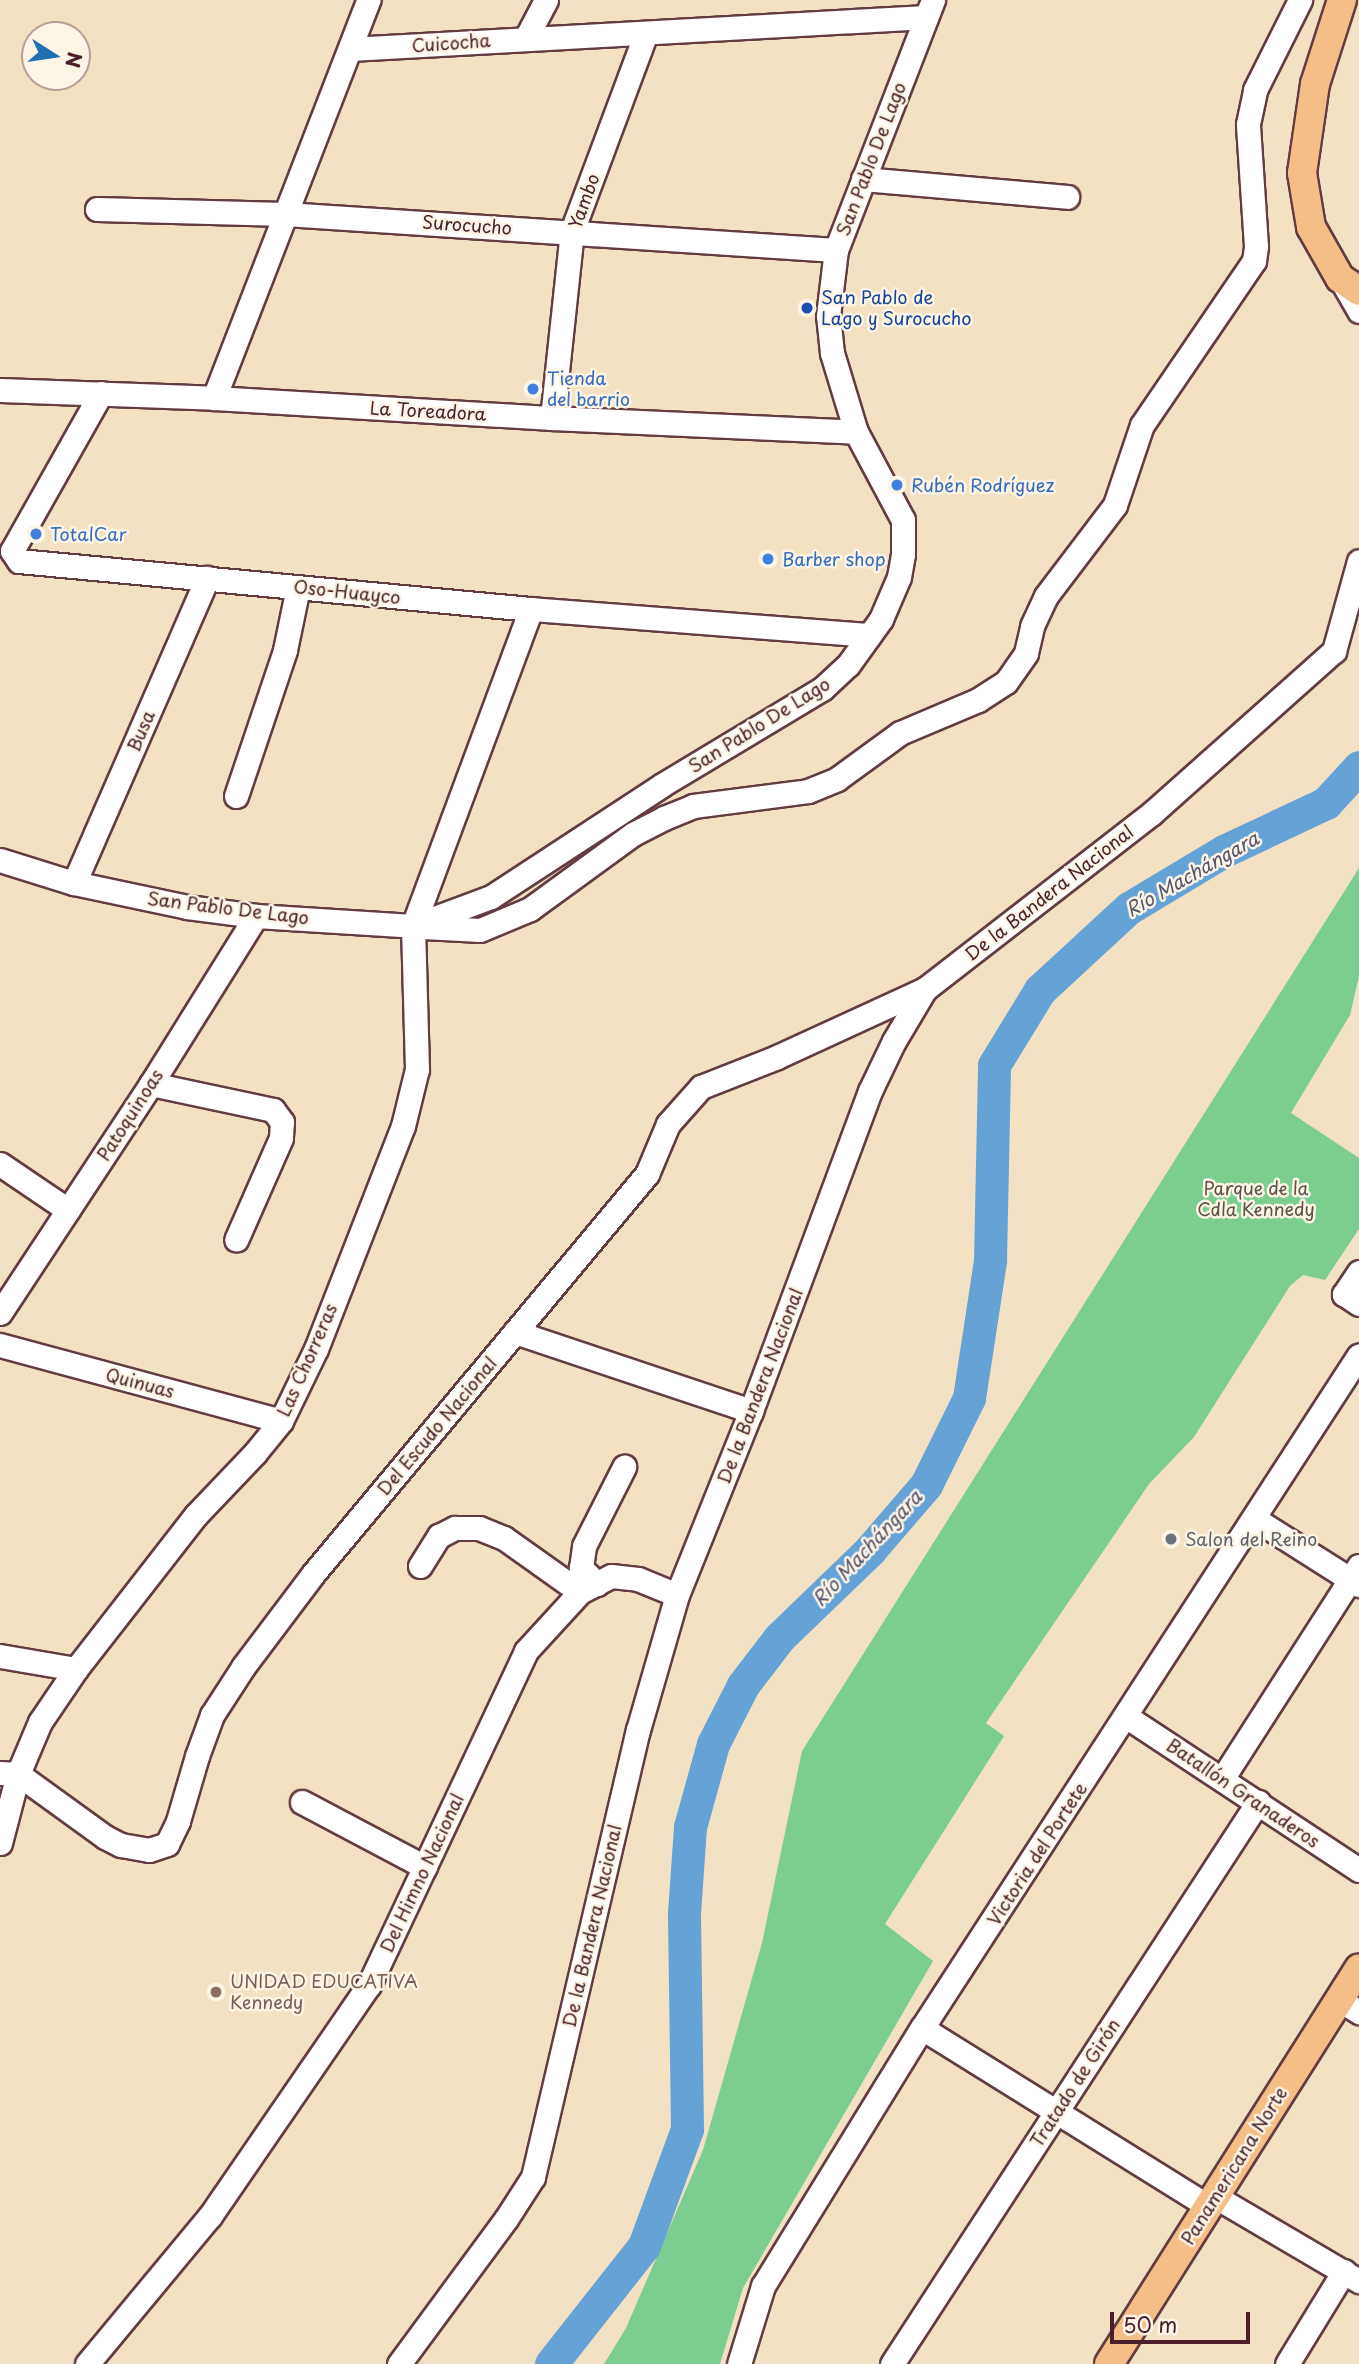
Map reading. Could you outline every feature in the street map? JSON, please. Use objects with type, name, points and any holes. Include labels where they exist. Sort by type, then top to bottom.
[{"type":"main road","points":[[1342,0],[1315,84],[1302,173],[1311,226],[1350,285]]},
{"type":"main road","name":"Panamericana Norte","points":[[1109,2364],[1211,2201],[1348,2006],[1359,1968]]},
{"type":"street","points":[[214,398],[368,0]]},
{"type":"street","points":[[526,38],[546,0]]},
{"type":"street","points":[[531,610],[413,926],[480,930],[530,909],[633,834],[664,818],[693,806],[808,791],[837,779],[900,733],[978,700],[1006,682],[1026,653],[1032,626],[1046,596],[1115,505],[1142,425],[1254,261],[1256,246],[1248,124],[1255,90],[1300,0]]},
{"type":"street","name":"Cuicocha","points":[[350,49],[646,33],[930,8]]},
{"type":"street","name":"San Pablo De Lago","points":[[0,860],[74,883],[187,907],[256,916],[413,926],[491,897],[662,785],[822,689],[848,665],[881,618],[899,577],[905,537],[903,520],[856,432],[831,341],[828,316],[836,250],[930,8]]},
{"type":"street","name":"Yambo","points":[[552,418],[572,231],[646,33]]},
{"type":"street","points":[[863,179],[1067,197]]},
{"type":"street","name":"Surocucho","points":[[97,209],[285,214],[836,250]]},
{"type":"street","points":[[1350,285],[1359,310]]},
{"type":"street","name":"La Toreadora","points":[[0,390],[214,398],[856,432]]},
{"type":"street","name":"Oso-Huayco","points":[[101,393],[12,552],[19,561],[36,565],[207,578],[531,610],[869,635]]},
{"type":"street","name":"De la Bandera Nacional","points":[[399,2364],[533,2178],[638,1730],[677,1595],[751,1411],[870,1091],[894,1041],[925,989],[1152,813],[1334,651],[1359,561]]},
{"type":"street","name":"Busa","points":[[74,883],[207,578]]},
{"type":"street","points":[[236,796],[285,650],[298,587]]},
{"type":"street","name":"Patoquinoas","points":[[0,1312],[151,1084],[256,916]]},
{"type":"street","name":"Las Chorreras","points":[[0,1843],[9,1774],[40,1721],[76,1669],[196,1515],[281,1421],[316,1349],[403,1126],[417,1069],[413,926]]},
{"type":"street","name":"Del Escudo Nacional","points":[[9,1774],[105,1837],[138,1849],[159,1849],[167,1844],[176,1828],[212,1715],[243,1667],[313,1574],[648,1174],[668,1124],[701,1087],[777,1057],[925,989]]},
{"type":"street","points":[[151,1084],[273,1110],[282,1122],[281,1138],[236,1240]]},
{"type":"street","points":[[0,1164],[68,1210]]},
{"type":"street","points":[[1352,1299],[1359,1272]]},
{"type":"street","points":[[515,1332],[751,1411]]},
{"type":"street","name":"Quinuas","points":[[0,1345],[281,1421]]},
{"type":"street","name":"Victoria del Portete","points":[[739,2364],[763,2286],[922,2028],[1127,1717],[1359,1355]]},
{"type":"street","points":[[589,1588],[581,1568],[584,1546],[624,1466]]},
{"type":"street","points":[[1222,1779],[1356,1577],[1255,1519]]},
{"type":"street","points":[[420,1566],[439,1536],[455,1528],[479,1528],[504,1538],[589,1588]]},
{"type":"street","points":[[589,1588],[611,1576],[638,1579],[677,1595]]},
{"type":"street","name":"Del Himno Nacional","points":[[88,2364],[211,2216],[369,1985],[526,1651],[589,1588]]},
{"type":"street","points":[[0,1656],[76,1669]]},
{"type":"street","name":"Batallón Granaderos","points":[[1127,1717],[1359,1870]]},
{"type":"street","points":[[302,1802],[425,1867]]},
{"type":"street","name":"Tratado de Girón","points":[[892,2364],[1258,1802]]},
{"type":"street","points":[[922,2028],[1211,2201],[1352,2276],[1287,2364]]},
{"type":"green space","name":"Parque de la Cdla Kennedy","points":[[1359,868],[1359,976],[1350,1015],[1291,1113],[1359,1158],[1359,1229],[1325,1280],[1303,1275],[1290,1286],[1194,1437],[1149,1484],[986,1723],[1004,1736],[885,1924],[933,1961],[743,2288],[720,2364],[604,2364],[626,2328],[703,2150],[762,1943],[802,1751]]},
{"type":"waterway","name":"Río Machángara","points":[[551,2364],[644,2246],[687,2129],[684,1913],[690,1827],[713,1744],[743,1685],[779,1638],[870,1550],[926,1485],[969,1398],[990,1260],[994,1065],[1040,990],[1129,908],[1224,851],[1326,803],[1359,767]]},
{"type":"place","name":"San Pablo de Lago y Surocucho","points":[[807,308]]},
{"type":"place","name":"Tienda del barrio","points":[[533,389]]},
{"type":"place","name":"Rubén Rodríguez","points":[[897,485]]},
{"type":"place","name":"TotalCar","points":[[36,534]]},
{"type":"place","name":"Barber shop","points":[[768,559]]},
{"type":"place","name":"Salon del Reino","points":[[1171,1539]]},
{"type":"place","name":"UNIDAD EDUCATIVA Kennedy","points":[[216,1992]]}]
